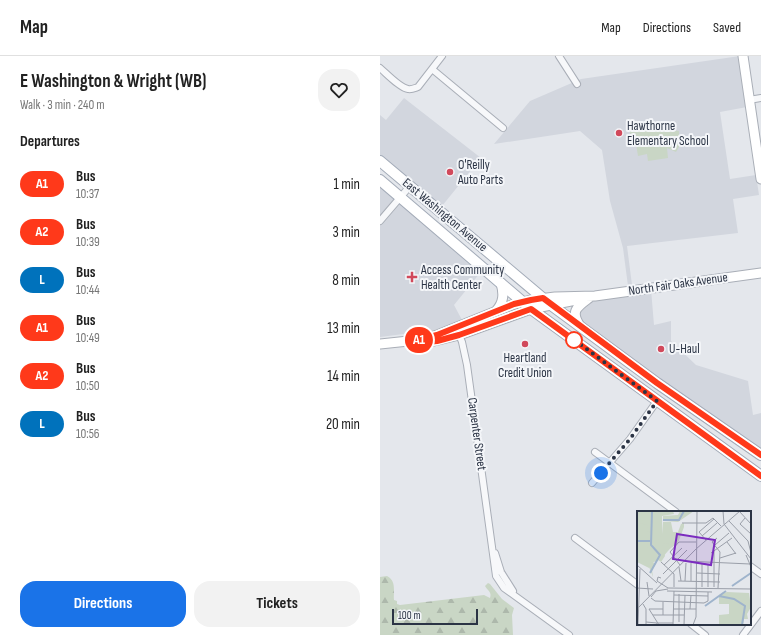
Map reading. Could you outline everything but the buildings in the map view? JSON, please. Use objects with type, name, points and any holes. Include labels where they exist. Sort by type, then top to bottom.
[{"type":"main road","name":"East Washington Avenue","points":[[380,161],[551,305],[657,383],[761,455]]},
{"type":"main road","name":"East Washington Avenue","points":[[380,180],[531,309],[761,476]]},
{"type":"street","points":[[380,68],[402,86],[412,89],[418,87],[442,56]]},
{"type":"street","points":[[559,56],[578,84]]},
{"type":"street","points":[[743,56],[748,100],[761,179]]},
{"type":"street","points":[[432,69],[503,128]]},
{"type":"street","points":[[748,100],[761,98]]},
{"type":"street","points":[[380,220],[410,186]]},
{"type":"street","name":"North Fair Oaks Avenue","points":[[458,331],[531,309],[592,297],[761,272]]},
{"type":"street","points":[[496,311],[503,298],[501,282]]},
{"type":"street","name":"North Fair Oaks Avenue","points":[[458,331],[496,311],[523,302],[543,298],[585,295],[592,297]]},
{"type":"street","points":[[580,327],[576,319],[575,312],[578,306],[592,297]]},
{"type":"street","points":[[380,344],[418,340],[427,342],[437,341],[458,331]]},
{"type":"street","name":"Carpenter Street","points":[[458,331],[467,365],[496,576],[501,585],[569,635]]},
{"type":"street","points":[[592,483],[630,439],[657,401]]},
{"type":"street","points":[[595,452],[675,511]]},
{"type":"street","points":[[575,538],[637,584]]},
{"type":"street","points":[[751,567],[761,574]]},
{"type":"street","points":[[751,624],[761,611]]},
{"type":"street","points":[[692,625],[705,635]]},
{"type":"street","points":[[743,635],[750,625]]},
{"type":"shaded area","points":[[740,56],[747,107],[720,112],[730,179],[756,175],[759,195],[733,199],[738,233],[627,246],[632,285],[628,286],[623,248],[610,201],[602,150],[580,131],[494,144],[530,101],[581,79]]},
{"type":"shaded area","points":[[404,98],[481,158],[442,206],[380,155],[380,115],[386,120]]},
{"type":"shaded area","points":[[380,188],[480,273],[454,305],[462,320],[435,330],[380,337]]},
{"type":"shaded area","points":[[651,289],[654,325],[671,321],[671,341],[696,365],[748,381],[753,415],[761,413],[761,455],[580,327],[575,312],[589,298]]},
{"type":"green space","points":[[628,118],[637,129],[665,126],[665,131],[679,131],[679,147],[676,152],[667,148],[668,158],[648,161],[647,154],[638,156],[635,138],[631,139]]},
{"type":"green space","points":[[387,576],[392,581],[394,587],[394,600],[400,605],[484,595],[490,598],[490,593],[485,586],[488,583],[502,599],[514,608],[512,615],[513,635],[380,635],[380,577]]},
{"type":"bus line","name":"A1","points":[[761,455],[657,383],[543,298],[514,304],[437,335],[418,340],[427,342],[437,341],[459,335],[531,309],[761,476]]},
{"type":"place","name":"Hawthorne Elementary School","points":[[619,133]]},
{"type":"place","name":"O'Reilly Auto Parts","points":[[450,172]]},
{"type":"place","name":"Access Community Health Center","points":[[412,277]]},
{"type":"place","name":"Heartland Credit Union","points":[[525,344]]},
{"type":"place","name":"U-Haul","points":[[661,349]]},
{"type":"route","points":[[574,340],[569,336],[657,401],[630,439],[601,473]]}]
